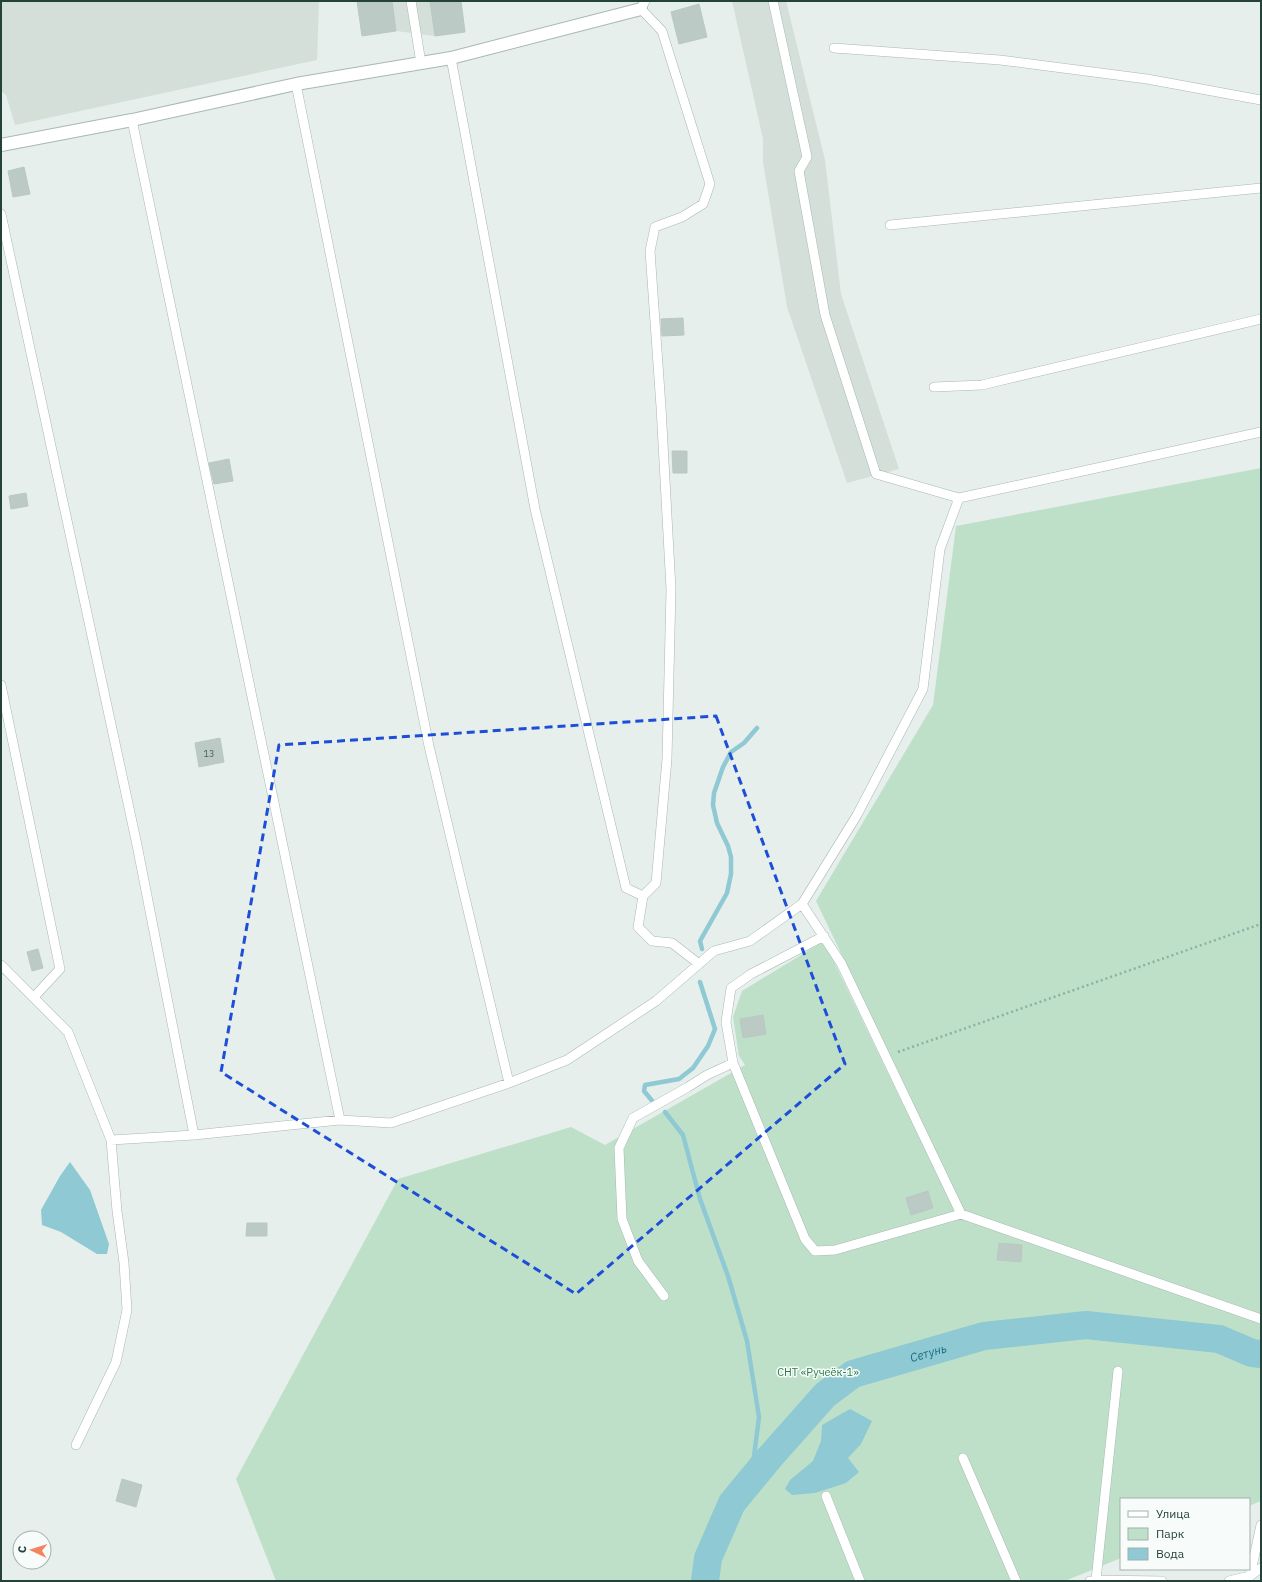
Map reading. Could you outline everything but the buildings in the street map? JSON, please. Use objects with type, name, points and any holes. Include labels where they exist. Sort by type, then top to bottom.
[{"type":"street","points":[[1,145],[132,120],[296,84],[450,58],[643,5]]},
{"type":"lane","points":[[411,1],[421,63]]},
{"type":"lane","points":[[773,1],[807,157],[799,171],[825,315],[876,474],[959,498],[1261,432]]},
{"type":"lane","points":[[643,5],[662,31],[710,184],[703,204],[682,217],[655,227],[650,250],[671,589],[667,759],[656,882],[643,896],[638,927],[652,941],[672,943],[699,964]]},
{"type":"lane","points":[[834,48],[1000,60],[1147,79],[1261,100]]},
{"type":"lane","points":[[450,58],[535,509],[626,888],[643,896]]},
{"type":"lane","points":[[296,84],[429,746],[509,1083]]},
{"type":"lane","points":[[132,120],[340,1120]]},
{"type":"lane","points":[[890,225],[1261,188]]},
{"type":"lane","points":[[1,214],[137,845],[194,1135]]},
{"type":"lane","points":[[934,387],[982,385],[1261,320]]},
{"type":"lane","points":[[111,1140],[194,1135],[340,1120],[391,1123],[509,1083],[567,1060],[656,1001],[714,951],[750,941],[802,904],[857,815],[923,690],[940,549],[959,498]]},
{"type":"lane","points":[[1,685],[60,969],[34,997]]},
{"type":"lane","points":[[802,904],[841,963],[961,1214]]},
{"type":"lane","points":[[824,936],[751,974],[730,988],[726,1022],[734,1064],[805,1239],[815,1251],[835,1250],[961,1214],[1261,1319]]},
{"type":"lane","points":[[1,965],[68,1032],[111,1140],[117,1211],[124,1263],[127,1310],[116,1362],[76,1445]]},
{"type":"lane","points":[[664,1296],[638,1261],[622,1219],[619,1148],[633,1118],[688,1087],[707,1074],[734,1064]]},
{"type":"lane","points":[[1118,1371],[1093,1580],[1162,1581]]},
{"type":"lane","points":[[963,1458],[1016,1581]]},
{"type":"lane","points":[[826,1496],[860,1581]]},
{"type":"lane","points":[[1250,1576],[1261,1525]]},
{"type":"lane","points":[[1229,1581],[1250,1576],[1261,1568]]},
{"type":"path","points":[[897,1052],[1261,924]]},
{"type":"highlighted area","points":[[716,716],[845,1064],[576,1294],[221,1072],[279,745]]},
{"type":"shaded area","points":[[1,1],[319,1],[317,60],[15,125],[6,95],[1,91]]},
{"type":"shaded area","points":[[357,1],[461,1],[465,32],[435,36],[396,31],[362,36]]},
{"type":"shaded area","points":[[732,1],[786,1],[825,160],[841,294],[899,469],[847,483],[787,307],[763,162],[763,139]]},
{"type":"green space","points":[[1261,468],[1261,1314],[965,1212],[816,901],[933,705],[956,526]]},
{"type":"green space","name":"СНТ «Ручеёк-1»","points":[[824,941],[957,1216],[1261,1324],[1261,1501],[1250,1506],[1250,1498],[1120,1498],[1120,1558],[1065,1581],[276,1581],[236,1479],[398,1179],[571,1127],[605,1145],[745,1065],[739,1056],[733,1017],[742,991]]},
{"type":"water","points":[[70,1162],[90,1190],[109,1244],[107,1254],[97,1254],[61,1232],[42,1225],[41,1210],[60,1176]]},
{"type":"water","points":[[850,1409],[872,1421],[861,1444],[848,1458],[859,1472],[846,1483],[815,1493],[792,1495],[785,1489],[790,1480],[813,1461],[821,1441],[822,1425]]},
{"type":"waterway","points":[[702,949],[700,941],[727,893],[731,874],[731,857],[728,846],[717,823],[713,805],[714,793],[723,767],[731,752],[744,743],[757,728]]},
{"type":"waterway","points":[[654,1103],[644,1091],[645,1085],[679,1079],[693,1068],[708,1046],[715,1029],[700,982]]},
{"type":"waterway","points":[[665,1112],[683,1135],[700,1199],[728,1276],[747,1341],[759,1417],[751,1480]]},
{"type":"waterway","name":"Сетунь","points":[[705,1581],[708,1558],[732,1503],[770,1457],[825,1395],[853,1374],[984,1336],[1086,1325],[1219,1339],[1252,1353],[1261,1354]]}]
